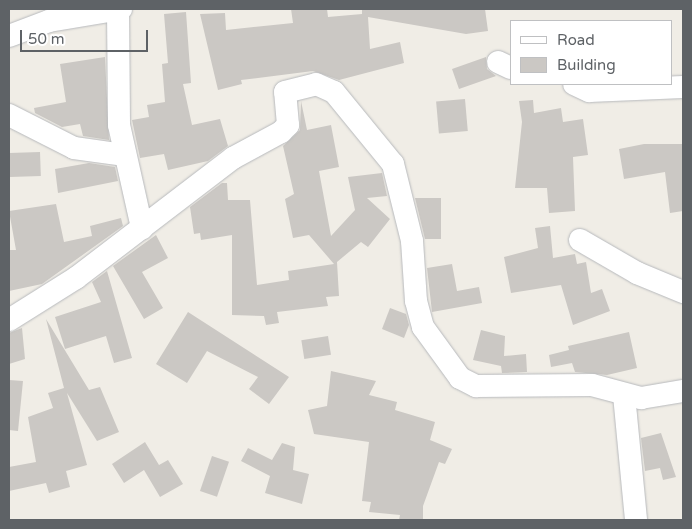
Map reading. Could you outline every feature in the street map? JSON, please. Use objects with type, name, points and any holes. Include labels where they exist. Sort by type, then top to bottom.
[{"type":"street","points":[[9,36],[49,21],[119,9],[116,89],[124,155],[142,228]]},
{"type":"street","points":[[9,320],[76,278],[233,158],[281,132],[288,125],[285,92],[316,84],[334,92],[393,164],[412,241],[416,301],[423,327],[460,378],[476,386],[562,382],[641,398],[683,391]]},
{"type":"street","points":[[576,85],[585,91],[683,87]]},
{"type":"street","points":[[9,115],[74,148],[124,155]]},
{"type":"street","points":[[580,240],[637,273],[683,292]]},
{"type":"street","points":[[624,395],[636,520]]},
{"type":"building","points":[[291,9],[327,9],[328,17],[362,14],[362,9],[485,9],[488,31],[466,34],[368,17],[370,49],[400,42],[404,63],[339,80],[313,71],[241,80],[242,84],[218,90],[200,14],[225,13],[226,30],[293,23]]},
{"type":"building","points":[[186,12],[191,83],[183,84],[192,125],[220,119],[228,146],[208,161],[168,170],[164,154],[140,158],[132,120],[149,117],[147,105],[165,102],[162,64],[168,63],[164,14]]},
{"type":"building","points":[[105,57],[109,140],[83,136],[80,124],[62,127],[35,113],[34,108],[66,102],[60,64]]},
{"type":"building","points":[[486,57],[487,69],[496,76],[459,89],[452,69]]},
{"type":"building","points":[[465,99],[468,131],[439,133],[436,102]]},
{"type":"building","points":[[533,100],[534,113],[561,108],[563,122],[583,119],[588,155],[573,157],[575,211],[549,213],[547,188],[515,188],[522,122],[519,101]]},
{"type":"building","points":[[301,101],[307,130],[331,125],[339,167],[319,171],[331,236],[355,210],[348,177],[382,173],[387,196],[367,198],[390,219],[368,247],[361,242],[337,262],[339,296],[326,297],[328,306],[277,312],[279,323],[266,325],[264,316],[232,315],[232,235],[201,240],[200,233],[194,234],[190,207],[222,183],[227,183],[228,200],[250,200],[257,285],[289,280],[288,271],[334,264],[309,235],[293,238],[285,199],[294,194],[283,146],[300,130]]},
{"type":"building","points":[[644,144],[683,144],[683,211],[670,213],[665,172],[624,179],[619,149]]},
{"type":"building","points":[[40,152],[41,176],[10,177],[9,153]]},
{"type":"building","points":[[89,163],[115,167],[118,181],[58,193],[55,169]]},
{"type":"building","points":[[415,198],[441,198],[441,239],[425,239]]},
{"type":"building","points":[[56,204],[64,242],[92,236],[90,226],[121,218],[123,226],[42,284],[9,291],[9,250],[16,250],[9,211]]},
{"type":"building","points":[[550,226],[553,258],[575,254],[577,264],[586,262],[591,293],[602,289],[610,311],[573,325],[561,285],[511,293],[504,257],[538,248],[535,228]]},
{"type":"building","points":[[156,235],[168,258],[142,272],[163,308],[144,319],[113,266]]},
{"type":"building","points":[[452,264],[457,291],[479,287],[482,303],[432,312],[427,268]]},
{"type":"building","points":[[107,271],[132,358],[114,363],[106,336],[65,349],[55,317],[101,302],[92,282]]},
{"type":"building","points":[[390,308],[406,314],[409,325],[404,338],[382,329]]},
{"type":"building","points":[[188,312],[289,377],[269,404],[249,389],[258,377],[207,351],[187,383],[156,364]]},
{"type":"building","points":[[46,319],[89,390],[100,387],[119,432],[97,441],[67,393],[87,465],[66,471],[70,487],[49,493],[46,483],[9,491],[9,467],[36,462],[28,417],[53,408],[48,393],[64,388]]},
{"type":"building","points":[[22,328],[25,359],[9,364],[9,333]]},
{"type":"building","points":[[481,330],[505,336],[504,356],[526,354],[527,372],[502,373],[501,366],[473,360]]},
{"type":"building","points":[[629,332],[637,368],[607,375],[575,372],[572,363],[551,367],[549,355],[569,350],[568,346]]},
{"type":"building","points":[[328,336],[331,355],[304,359],[301,340]]},
{"type":"building","points":[[331,371],[376,381],[369,395],[397,402],[395,410],[435,422],[430,440],[452,449],[445,464],[439,462],[423,506],[423,520],[399,520],[400,515],[369,512],[371,502],[362,501],[369,442],[314,434],[308,410],[327,406]]},
{"type":"building","points":[[9,380],[23,381],[18,431],[9,430]]},
{"type":"building","points":[[661,433],[676,477],[663,480],[660,468],[645,471],[641,438]]},
{"type":"building","points":[[145,442],[159,465],[168,460],[183,484],[160,497],[144,470],[124,483],[112,464]]},
{"type":"building","points":[[282,443],[295,447],[293,470],[309,474],[302,504],[265,493],[270,476],[241,461],[248,448],[272,460]]},
{"type":"building","points":[[212,456],[229,462],[217,497],[200,491]]}]
